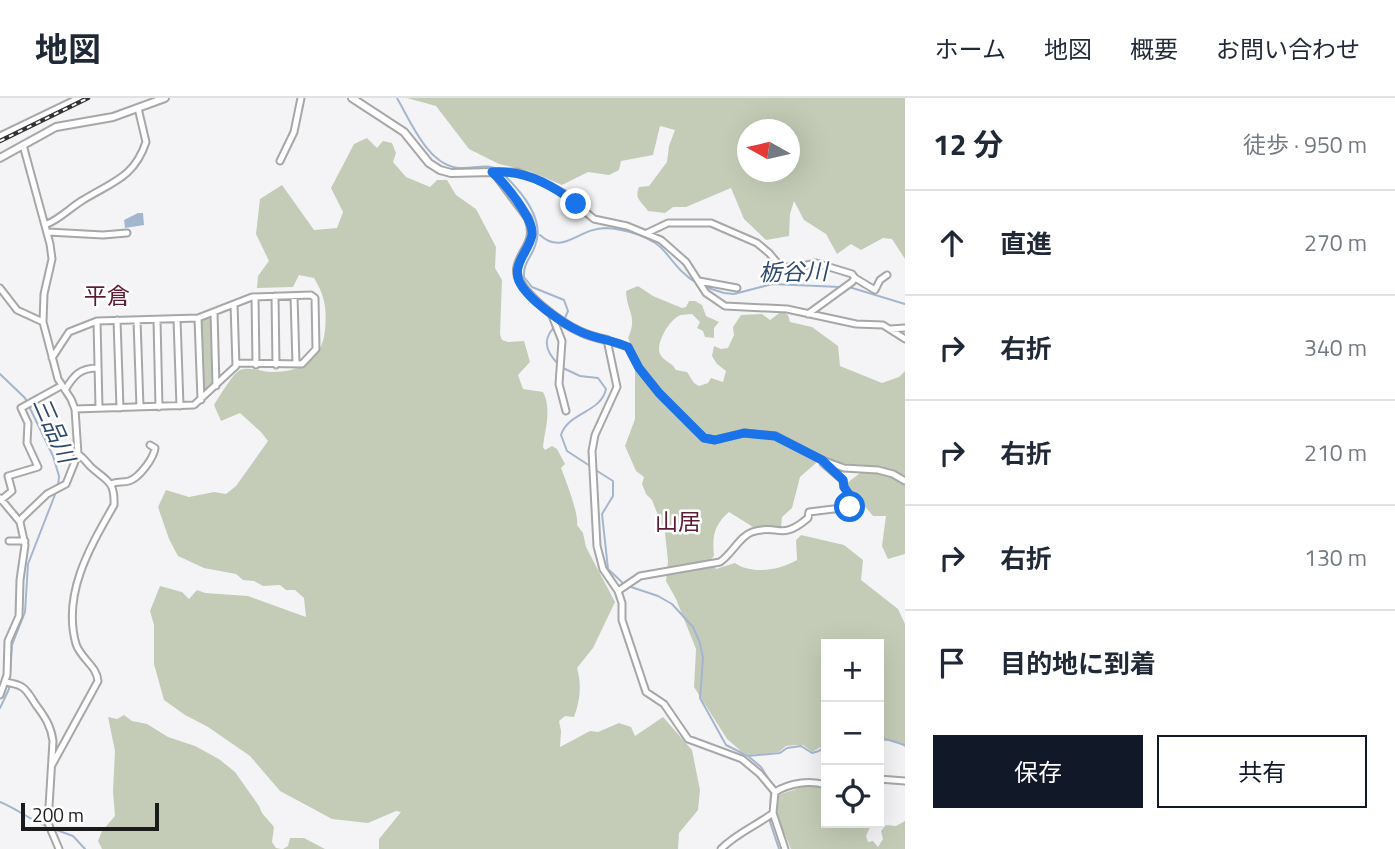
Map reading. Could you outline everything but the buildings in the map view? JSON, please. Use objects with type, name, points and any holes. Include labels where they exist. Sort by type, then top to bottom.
[{"type":"street","points":[[0,136],[79,98]]},
{"type":"street","points":[[0,158],[56,127],[113,117],[165,98]]},
{"type":"street","points":[[280,161],[293,132],[301,98]]},
{"type":"street","points":[[352,98],[404,132],[429,163],[440,170],[452,173],[517,172],[563,193],[594,219],[647,233],[679,254],[706,293],[725,306],[771,307],[856,324],[883,325],[905,339]]},
{"type":"street","points":[[47,224],[84,199],[124,178],[133,168],[146,142],[138,108]]},
{"type":"street","points":[[20,522],[53,491],[66,484],[78,454],[75,409],[63,388],[43,322],[44,294],[52,260],[47,224],[23,145]]},
{"type":"street","points":[[492,172],[531,225],[531,239],[517,267],[520,284],[551,313],[581,332],[628,347],[639,368],[659,393],[704,438],[715,440],[744,433],[775,436],[844,468],[878,470],[905,481]]},
{"type":"street","points":[[647,233],[668,223],[711,223],[757,243],[780,266],[793,268],[816,263],[827,265],[852,274],[875,290],[880,280],[887,275]]},
{"type":"street","points":[[48,233],[128,233]]},
{"type":"street","points":[[808,314],[855,278]]},
{"type":"street","points":[[699,281],[737,288]]},
{"type":"street","points":[[0,288],[17,310],[43,322]]},
{"type":"street","points":[[52,358],[69,332],[97,321],[198,318],[255,297],[311,295],[315,299],[316,349],[302,364],[236,363]]},
{"type":"street","points":[[275,296],[276,365]]},
{"type":"street","points":[[294,296],[296,365]]},
{"type":"street","points":[[255,297],[257,365]]},
{"type":"street","points":[[75,409],[194,405],[236,366],[234,304]]},
{"type":"street","points":[[214,312],[216,386]]},
{"type":"street","points":[[551,313],[562,341],[559,384],[566,411]]},
{"type":"street","points":[[198,318],[201,400]]},
{"type":"street","points":[[177,319],[180,407]]},
{"type":"street","points":[[117,320],[120,408]]},
{"type":"street","points":[[137,320],[140,407]]},
{"type":"street","points":[[157,320],[159,407]]},
{"type":"street","points":[[97,321],[99,408]]},
{"type":"street","points":[[890,329],[905,328]]},
{"type":"street","points":[[607,341],[617,387],[595,435],[592,452],[597,546],[603,569],[618,591],[622,603],[622,620],[646,692],[664,704],[688,740],[742,760],[760,774],[775,792],[773,813],[785,849]]},
{"type":"street","points":[[0,695],[9,683],[8,642],[19,616],[24,541],[20,522],[1,499],[12,491],[8,476],[38,467],[27,443],[28,423],[22,407],[63,388],[80,371],[98,368]]},
{"type":"street","points":[[111,484],[130,481],[137,475],[154,456],[155,448],[150,444]]},
{"type":"street","points":[[52,765],[99,678],[76,644],[73,610],[82,565],[114,505],[111,484],[107,478],[78,454]]},
{"type":"street","points":[[618,591],[640,576],[720,562],[751,532],[793,530],[808,517],[809,512],[850,507],[855,503],[844,487],[843,480],[822,460]]},
{"type":"street","points":[[9,541],[24,541]]},
{"type":"street","points":[[9,683],[26,689],[47,718],[53,741],[48,823],[59,849]]},
{"type":"street","points":[[884,779],[905,781]]},
{"type":"street","points":[[775,792],[809,782],[821,784]]},
{"type":"street","points":[[721,849],[742,831],[761,823],[773,813]]},
{"type":"green space","points":[[407,98],[905,98],[905,259],[892,239],[883,238],[861,250],[851,244],[837,254],[826,234],[804,220],[794,201],[790,214],[789,236],[766,240],[744,219],[731,188],[686,207],[673,207],[665,213],[648,211],[638,197],[639,187],[649,186],[667,162],[675,130],[660,126],[653,155],[621,161],[619,170],[609,175],[588,172],[562,185],[529,171],[499,164],[469,149],[436,106]]},
{"type":"green space","points":[[367,138],[377,148],[383,141],[392,143],[396,153],[393,162],[406,177],[430,187],[437,180],[447,180],[456,195],[476,209],[496,247],[495,268],[502,280],[502,340],[524,341],[530,362],[518,375],[523,389],[543,392],[546,399],[547,419],[543,447],[545,450],[552,446],[557,449],[565,464],[561,468],[574,506],[577,525],[615,602],[593,648],[577,668],[580,687],[578,705],[574,717],[565,716],[559,721],[560,747],[590,731],[598,732],[619,723],[631,727],[635,736],[663,717],[692,750],[700,790],[698,810],[679,833],[678,849],[379,849],[379,839],[401,812],[396,811],[368,823],[332,819],[280,791],[250,756],[164,700],[154,664],[154,625],[150,611],[160,586],[182,592],[189,599],[197,590],[248,596],[306,617],[304,598],[295,590],[286,590],[280,585],[263,586],[254,581],[243,580],[236,574],[204,568],[178,556],[158,507],[166,490],[189,497],[214,492],[226,494],[236,486],[268,441],[240,413],[221,421],[214,405],[240,370],[292,370],[308,362],[320,349],[326,316],[323,297],[314,278],[299,275],[293,287],[257,288],[258,276],[269,261],[256,234],[260,199],[282,185],[314,230],[337,228],[343,212],[331,188],[354,144]]},
{"type":"green space","points":[[638,286],[653,296],[682,308],[686,307],[689,301],[695,301],[702,305],[706,316],[719,322],[714,328],[714,338],[705,337],[703,331],[697,328],[700,322],[692,314],[681,315],[668,326],[660,344],[659,350],[663,358],[676,370],[687,372],[699,386],[708,383],[711,378],[723,382],[726,371],[712,356],[714,346],[728,348],[734,335],[733,327],[741,315],[762,314],[770,320],[782,311],[788,315],[790,322],[812,327],[838,346],[840,366],[882,383],[899,377],[905,371],[905,554],[888,559],[882,546],[886,516],[873,516],[846,484],[860,473],[862,465],[838,463],[824,456],[800,477],[792,508],[782,517],[781,528],[753,527],[729,512],[715,531],[714,556],[711,559],[716,569],[735,563],[758,570],[783,566],[797,560],[796,540],[801,535],[844,545],[863,560],[861,580],[898,609],[905,624],[905,747],[894,741],[884,741],[884,639],[821,639],[821,747],[812,752],[803,745],[796,745],[786,746],[779,752],[749,755],[742,752],[727,739],[694,687],[696,649],[666,581],[668,561],[665,533],[652,500],[642,484],[644,477],[636,471],[625,446],[635,419],[635,354],[628,338],[632,319],[626,291]]},
{"type":"green space","points":[[211,315],[214,383],[204,394],[200,320]]},
{"type":"green space","points":[[124,715],[132,721],[147,724],[168,737],[195,746],[219,759],[235,772],[274,827],[272,842],[276,848],[281,849],[102,849],[98,841],[102,831],[115,816],[115,751],[108,717],[117,719]]},
{"type":"green space","points":[[808,785],[821,786],[821,828],[870,828],[866,836],[868,842],[873,841],[878,847],[883,839],[881,831],[886,825],[896,826],[905,821],[905,849],[791,849],[777,816],[778,795]]},
{"type":"green space","points":[[290,838],[304,838],[325,849],[283,849],[288,846]]},
{"type":"water","points":[[143,213],[144,225],[125,228],[124,220]]},
{"type":"waterway","points":[[397,98],[422,142],[439,160],[461,168],[485,167],[498,170]]},
{"type":"waterway","points":[[502,173],[530,206],[537,226],[538,236],[526,264],[524,277],[532,287],[564,300],[568,311],[565,318]]},
{"type":"waterway","name":"栃谷川","points":[[540,235],[556,243],[596,229],[630,232],[661,247],[684,273],[697,283]]},
{"type":"waterway","name":"栃谷川","points":[[705,287],[734,294],[772,284],[840,287]]},
{"type":"waterway","name":"栃谷川","points":[[849,287],[905,304]]},
{"type":"waterway","points":[[559,365],[550,354],[547,343],[550,332],[560,322]]},
{"type":"waterway","points":[[563,368],[580,376],[598,378],[606,389],[598,403],[570,421],[561,435],[567,451],[590,466]]},
{"type":"waterway","name":"三品川","points":[[0,374],[25,398],[53,456],[59,476],[58,487]]},
{"type":"waterway","points":[[594,469],[613,481],[613,496],[602,514],[608,569],[625,585],[658,596],[672,604],[693,627],[703,658],[700,698],[726,745],[748,756],[780,753],[787,748],[801,746],[812,753],[821,749]]},
{"type":"waterway","name":"三品川","points":[[0,708],[9,689],[12,645],[25,612],[28,564],[56,492]]},
{"type":"waterway","points":[[884,739],[905,745]]},
{"type":"waterway","points":[[748,756],[761,767],[771,783]]},
{"type":"waterway","points":[[771,789],[770,822],[779,849]]},
{"type":"waterway","points":[[0,802],[46,826]]},
{"type":"waterway","points":[[51,828],[73,836],[85,849]]},
{"type":"railway","points":[[0,141],[88,98]]},
{"type":"district","name":"平倉","points":[[107,296]]},
{"type":"district","name":"山居","points":[[678,522]]},
{"type":"route","points":[[576,204],[563,193],[536,179],[517,172],[492,172],[530,222],[531,239],[517,267],[520,284],[529,294],[551,313],[581,332],[628,347],[639,368],[659,393],[704,438],[715,440],[744,433],[760,433],[775,436],[822,460],[843,480],[844,487],[855,503],[850,507]]}]
